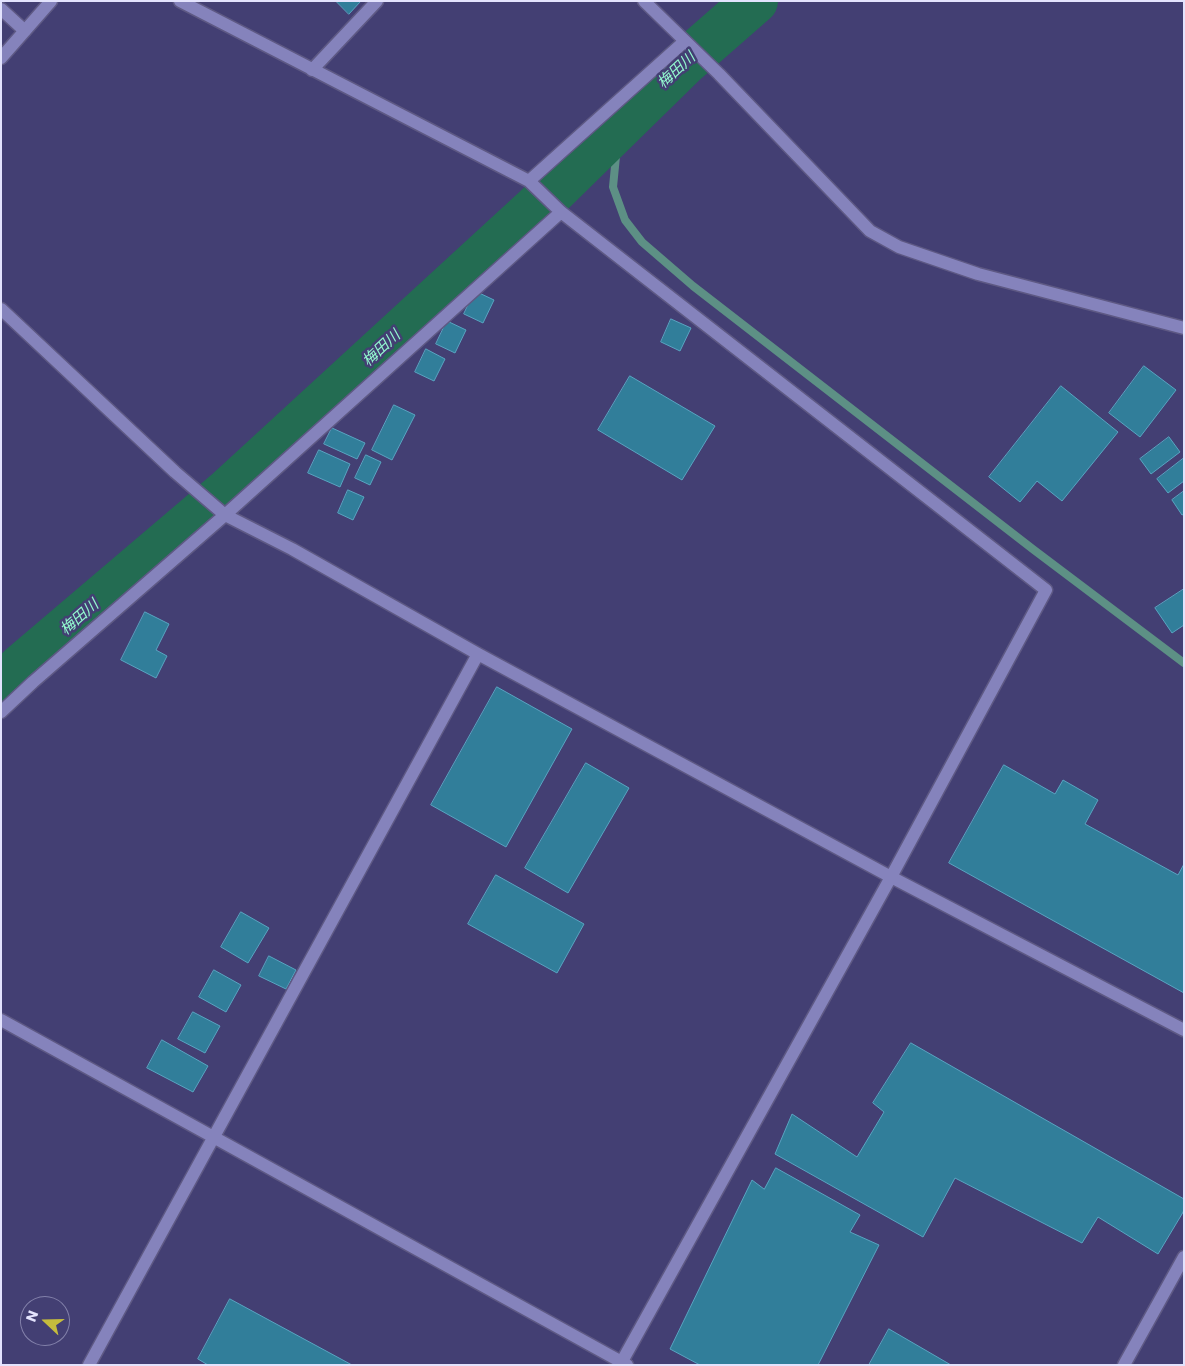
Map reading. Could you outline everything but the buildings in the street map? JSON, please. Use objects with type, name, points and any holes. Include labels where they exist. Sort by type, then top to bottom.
[{"type":"street","points":[[1,58],[51,1]]},
{"type":"street","points":[[1,1020],[623,1364],[891,877],[1046,590],[561,212],[529,181],[180,1]]},
{"type":"street","points":[[312,70],[377,1]]},
{"type":"street","points":[[644,1],[719,74],[870,231],[899,247],[978,274],[1184,328]]},
{"type":"street","points":[[1,9],[26,31]]},
{"type":"street","points":[[529,181],[685,41]]},
{"type":"street","points":[[1,712],[32,682],[225,515],[561,212]]},
{"type":"street","points":[[1,309],[175,472],[225,515],[292,549],[478,654],[891,877],[1184,1030]]},
{"type":"street","points":[[89,1365],[478,654]]},
{"type":"street","points":[[1124,1365],[1184,1257]]},
{"type":"waterway","name":"梅田川","points":[[1,686],[229,490],[536,208],[683,64],[755,1]]},
{"type":"waterway","points":[[637,109],[623,134],[616,156],[613,187],[625,220],[642,242],[693,286],[1034,550],[1184,663]]}]
